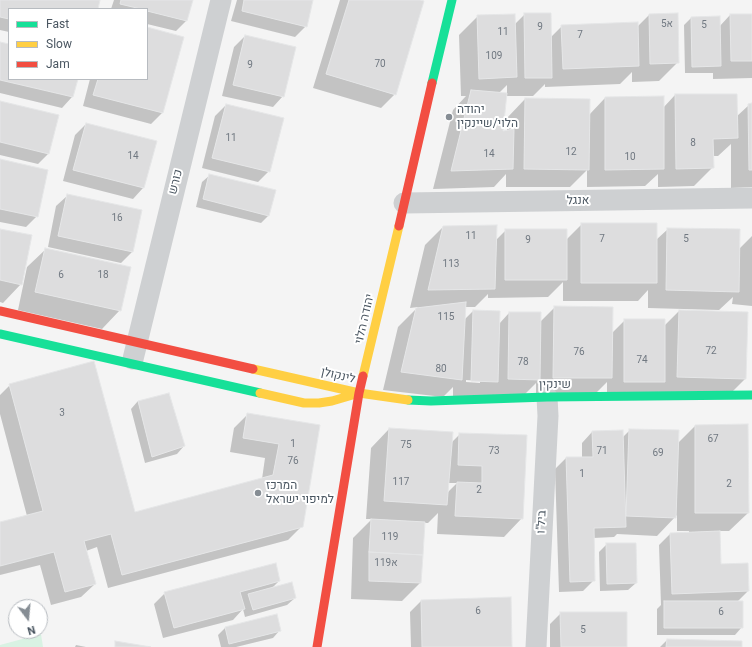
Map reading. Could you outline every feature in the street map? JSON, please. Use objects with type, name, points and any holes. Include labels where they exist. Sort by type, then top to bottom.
[{"type":"street","name":"כורש","points":[[132,364],[136,342],[221,0]]},
{"type":"street","name":"יהודה הלוי","points":[[317,647],[359,393],[452,0]]},
{"type":"street","name":"אנגל","points":[[404,204],[752,198]]},
{"type":"street","name":"לינקולן","points":[[0,311],[359,393]]},
{"type":"street","name":"לינקולן","points":[[0,334],[304,403],[332,401],[359,393]]},
{"type":"street","name":"שינקין","points":[[359,393],[412,401],[547,397],[752,394]]},
{"type":"street","name":"ביל\"ו","points":[[536,647],[548,416],[547,397]]},
{"type":"green space","points":[[22,639],[42,639],[43,647],[0,647],[0,645]]},
{"type":"building","points":[[0,0],[100,0],[98,8],[8,8],[8,19],[0,17]]},
{"type":"building","points":[[121,0],[193,0],[187,21],[148,11],[148,8],[137,8],[120,4]]},
{"type":"building","points":[[244,0],[313,0],[307,27],[242,11]]},
{"type":"building","points":[[349,0],[424,1],[396,95],[326,74]]},
{"type":"building","points":[[524,13],[551,13],[552,78],[525,78]]},
{"type":"building","points":[[678,13],[679,63],[650,64],[649,14]]},
{"type":"building","points":[[515,14],[517,77],[479,79],[477,15]]},
{"type":"building","points":[[730,14],[752,14],[752,61],[731,61]]},
{"type":"building","points":[[720,16],[721,66],[692,67],[691,17]]},
{"type":"building","points":[[638,22],[639,66],[563,69],[561,25]]},
{"type":"building","points":[[148,27],[184,37],[163,113],[93,95],[98,80],[148,80]]},
{"type":"building","points":[[245,35],[296,47],[284,97],[233,85]]},
{"type":"building","points":[[0,42],[8,44],[8,80],[78,80],[73,97],[0,80]]},
{"type":"building","points":[[471,90],[507,93],[503,131],[514,129],[513,169],[451,171]]},
{"type":"building","points":[[675,94],[737,94],[738,138],[713,139],[714,168],[676,169]]},
{"type":"building","points":[[664,96],[664,169],[605,170],[605,97]]},
{"type":"building","points":[[525,98],[590,99],[589,170],[524,169]]},
{"type":"building","points":[[0,101],[59,115],[49,154],[0,142]]},
{"type":"building","points":[[752,103],[752,170],[749,170],[748,104]]},
{"type":"building","points":[[226,104],[284,118],[270,172],[212,158]]},
{"type":"building","points":[[86,123],[157,141],[144,188],[73,170]]},
{"type":"building","points":[[0,159],[48,170],[38,217],[0,209]]},
{"type":"building","points":[[209,174],[276,190],[269,216],[203,199]]},
{"type":"building","points":[[67,194],[142,210],[133,252],[58,236]]},
{"type":"building","points":[[581,223],[657,223],[657,283],[581,283]]},
{"type":"building","points":[[497,225],[495,289],[428,290],[443,226]]},
{"type":"building","points":[[667,228],[740,229],[739,292],[666,290]]},
{"type":"building","points":[[0,229],[32,235],[22,285],[0,280]]},
{"type":"building","points":[[505,229],[567,229],[567,280],[505,280]]},
{"type":"building","points":[[45,248],[131,267],[121,311],[35,292]]},
{"type":"building","points":[[466,302],[462,380],[401,372],[416,308]]},
{"type":"building","points":[[554,306],[613,307],[612,378],[553,378]]},
{"type":"building","points":[[473,310],[500,311],[498,382],[471,381]]},
{"type":"building","points":[[679,310],[748,312],[746,379],[677,377]]},
{"type":"building","points":[[509,312],[541,312],[540,380],[508,379]]},
{"type":"building","points":[[624,319],[665,319],[665,382],[624,382]]},
{"type":"building","name":"המרכז למיפוי ישראל","points":[[94,361],[135,512],[273,475],[279,444],[243,438],[247,413],[320,425],[303,527],[122,575],[111,534],[84,541],[96,584],[65,592],[54,552],[0,566],[0,522],[43,511],[9,384]]},
{"type":"building","points":[[169,393],[185,446],[152,457],[138,401]]},
{"type":"building","points":[[748,424],[749,513],[695,513],[695,425]]},
{"type":"building","points":[[389,428],[453,432],[447,505],[384,501]]},
{"type":"building","points":[[629,429],[679,430],[676,518],[626,516]]},
{"type":"building","points":[[623,430],[626,527],[594,528],[595,581],[570,582],[566,457],[593,457],[592,431]]},
{"type":"building","points":[[459,433],[527,435],[523,519],[455,516],[457,482],[482,483],[482,466],[458,465]]},
{"type":"building","points":[[371,519],[425,522],[423,555],[369,552]]},
{"type":"building","points":[[720,531],[721,564],[748,563],[749,591],[672,594],[670,533]]},
{"type":"building","points":[[606,543],[636,543],[637,583],[607,584]]},
{"type":"building","points":[[369,552],[423,555],[421,583],[369,581]]},
{"type":"building","points":[[276,563],[280,581],[240,592],[245,609],[174,628],[164,592]]},
{"type":"building","points":[[292,582],[296,598],[253,610],[248,594]]},
{"type":"building","points":[[511,597],[512,647],[422,647],[421,600]]},
{"type":"building","points":[[664,601],[743,601],[743,628],[664,628]]},
{"type":"building","points":[[560,612],[627,612],[627,647],[561,647]]},
{"type":"building","points":[[277,614],[281,631],[229,644],[225,627]]},
{"type":"building","points":[[667,639],[742,641],[742,647],[666,647]]},
{"type":"building","points":[[115,641],[151,647],[115,647]]},
{"type":"traffic: fast","points":[[432,83],[452,0]]},
{"type":"traffic: fast","points":[[0,334],[260,393]]},
{"type":"traffic: fast","points":[[408,400],[431,401],[547,397],[752,395]]},
{"type":"traffic: slow","points":[[363,376],[399,226]]},
{"type":"traffic: slow","points":[[253,369],[359,393],[408,400]]},
{"type":"traffic: slow","points":[[260,393],[304,403],[332,401],[356,394]]},
{"type":"traffic: jam","points":[[399,226],[432,83]]},
{"type":"traffic: jam","points":[[0,311],[253,369]]},
{"type":"traffic: jam","points":[[317,647],[363,376]]},
{"type":"place","name":"יהודה הלוי/שיינקין","points":[[449,117]]},
{"type":"place","name":"המרכז למיפוי ישראל","points":[[258,493]]}]
